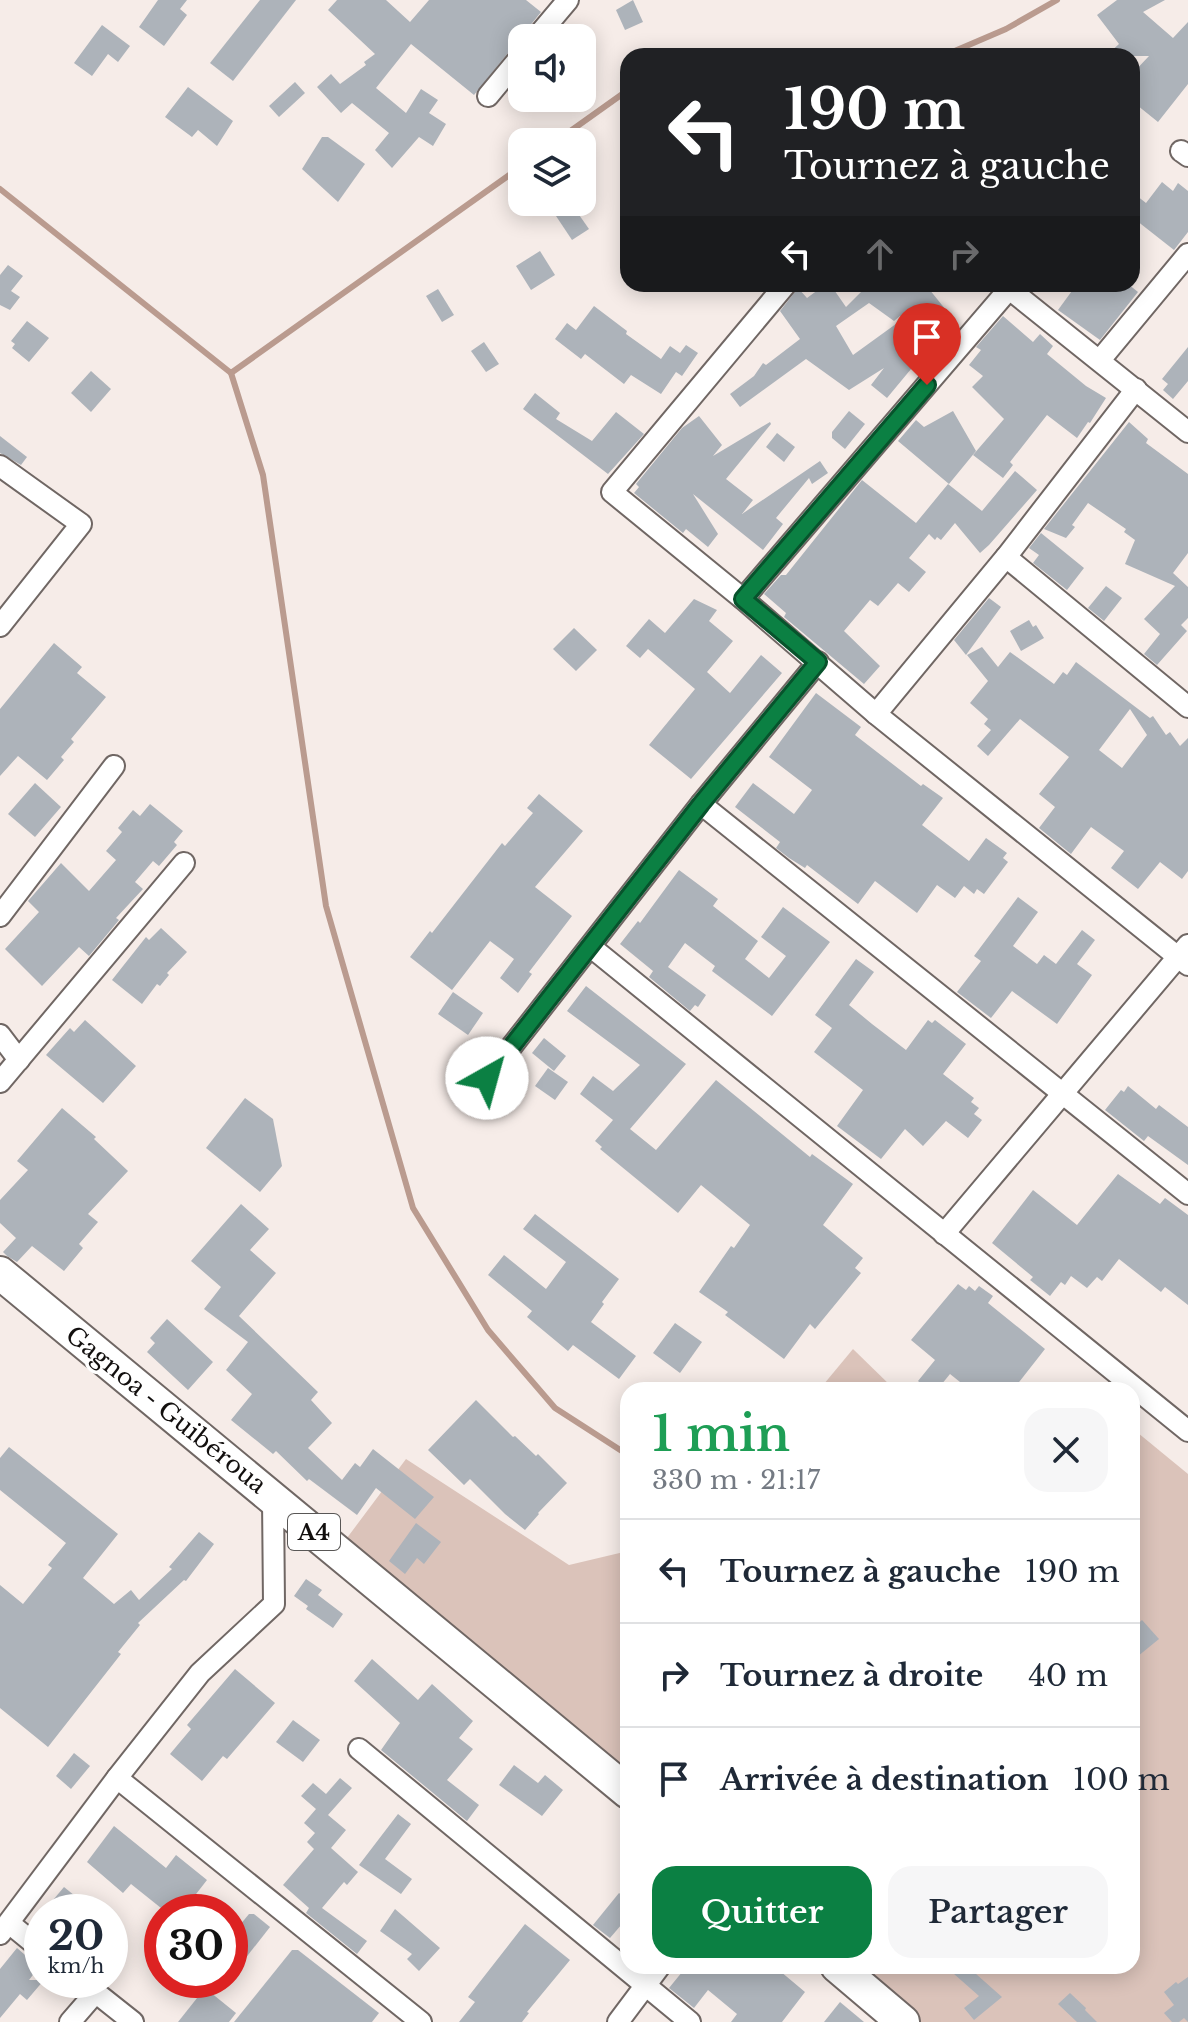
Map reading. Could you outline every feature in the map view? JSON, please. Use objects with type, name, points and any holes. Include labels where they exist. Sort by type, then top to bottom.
[{"type":"main road","name":"Gagnoa - Guibéroua","points":[[0,1273],[620,1785]]},
{"type":"main road","points":[[846,1974],[903,2022]]},
{"type":"street","points":[[548,24],[568,0]]},
{"type":"street","points":[[488,96],[508,72]]},
{"type":"street","points":[[1100,360],[1188,254]]},
{"type":"street","points":[[779,292],[612,492],[818,662],[876,714],[1185,955],[944,1234]]},
{"type":"street","points":[[743,599],[1001,292]]},
{"type":"street","points":[[1014,292],[1188,432]]},
{"type":"street","points":[[876,714],[1006,557],[1136,389]]},
{"type":"street","points":[[0,466],[81,524],[0,626]]},
{"type":"street","points":[[1006,557],[1188,707]]},
{"type":"street","points":[[487,1078],[701,804],[818,662]]},
{"type":"street","points":[[0,916],[114,766]]},
{"type":"street","points":[[701,804],[1188,1194]]},
{"type":"street","points":[[0,1082],[184,863]]},
{"type":"street","points":[[591,947],[1127,1382]]},
{"type":"street","points":[[0,1035],[19,1060]]},
{"type":"street","points":[[1140,1392],[1188,1431]]},
{"type":"street","points":[[24,1940],[4,1929],[200,1673],[274,1604],[273,1498]]},
{"type":"street","points":[[359,1749],[620,1964]]},
{"type":"street","points":[[117,1778],[421,2022]]},
{"type":"street","points":[[633,1974],[690,2022]]},
{"type":"street","points":[[618,2022],[654,1974]]},
{"type":"street","points":[[70,2022],[82,1998]]},
{"type":"street","points":[[103,1998],[133,2022]]},
{"type":"shaded area","points":[[853,1349],[887,1382],[826,1382]]},
{"type":"shaded area","points":[[1140,1435],[1188,1474],[1188,2022],[907,2022],[850,1974],[1140,1974]]},
{"type":"shaded area","points":[[406,1459],[569,1565],[620,1553],[620,1780],[341,1546]]},
{"type":"building","points":[[158,0],[187,0],[180,9],[187,15],[164,46],[139,27]]},
{"type":"building","points":[[260,0],[296,0],[233,81],[210,63]]},
{"type":"building","points":[[337,0],[386,0],[410,22],[429,0],[526,0],[541,12],[531,24],[508,24],[508,53],[474,95],[411,44],[376,88],[406,113],[421,89],[438,100],[429,113],[446,124],[433,146],[419,137],[392,168],[375,150],[389,133],[352,103],[341,113],[317,87],[331,74],[340,84],[366,65],[364,62],[375,54],[328,10]]},
{"type":"building","points":[[633,0],[643,22],[625,30],[616,10]]},
{"type":"building","points":[[1117,0],[1165,0],[1143,12],[1173,38],[1188,22],[1188,84],[1158,122],[1140,107],[1140,66],[1149,56],[1140,56],[1140,48],[1115,48],[1119,44],[1097,15]]},
{"type":"building","points":[[102,25],[130,46],[118,62],[108,54],[92,76],[74,63]]},
{"type":"building","points":[[295,82],[305,93],[279,117],[269,106]]},
{"type":"building","points":[[188,87],[233,121],[217,146],[198,130],[192,137],[165,117]]},
{"type":"building","points":[[322,137],[328,137],[365,164],[338,202],[302,169]]},
{"type":"building","points":[[1162,182],[1173,191],[1178,183],[1188,191],[1188,232],[1174,250],[1140,223],[1140,198],[1146,203]]},
{"type":"building","points":[[556,216],[580,216],[589,229],[572,240]]},
{"type":"building","points":[[540,251],[555,275],[531,290],[516,266]]},
{"type":"building","points":[[8,265],[23,276],[11,291],[20,297],[10,310],[0,305],[0,275]]},
{"type":"building","points":[[438,289],[454,315],[442,322],[426,296]]},
{"type":"building","points":[[795,292],[802,292],[807,298],[815,292],[836,292],[846,307],[861,292],[931,292],[954,320],[928,343],[900,316],[894,321],[869,303],[836,326],[853,355],[900,321],[921,357],[887,398],[871,385],[884,368],[849,390],[806,359],[740,407],[730,394],[754,376],[763,363],[766,365],[800,339],[780,311]]},
{"type":"building","points":[[1071,292],[1138,292],[1100,340],[1058,310]]},
{"type":"building","points":[[594,306],[661,359],[670,346],[680,353],[686,345],[698,353],[682,376],[676,372],[661,394],[631,375],[624,384],[585,354],[581,359],[555,339],[567,323],[576,330]]},
{"type":"building","points":[[1003,316],[1033,342],[1040,334],[1053,346],[1047,354],[1106,398],[1077,438],[1047,415],[1010,462],[1013,465],[1003,478],[973,455],[1004,419],[972,387],[983,376],[969,365],[981,350],[976,347]]},
{"type":"building","points":[[27,321],[49,338],[29,362],[12,348],[15,344],[11,341]]},
{"type":"building","points":[[484,342],[499,364],[486,372],[471,351]]},
{"type":"building","points":[[1188,347],[1188,381],[1173,399],[1163,390],[1168,384],[1162,379]]},
{"type":"building","points":[[91,371],[111,389],[91,412],[71,393]]},
{"type":"building","points":[[535,393],[560,413],[556,419],[592,441],[616,412],[644,434],[608,474],[523,409]]},
{"type":"building","points":[[849,411],[865,424],[845,449],[832,438],[832,432]]},
{"type":"building","points":[[953,411],[976,451],[949,484],[898,441],[916,420],[924,427]]},
{"type":"building","points":[[699,416],[722,445],[713,456],[771,424],[726,479],[753,500],[742,514],[820,461],[828,473],[812,484],[809,478],[776,518],[783,524],[763,550],[693,494],[718,534],[708,547],[686,529],[683,533],[634,493],[639,487],[636,484],[682,428]]},
{"type":"building","points":[[1129,422],[1148,439],[1146,443],[1188,474],[1188,553],[1173,573],[1188,587],[1188,618],[1181,625],[1187,631],[1157,665],[1144,654],[1160,634],[1144,619],[1175,586],[1125,564],[1135,540],[1124,532],[1126,529],[1088,503],[1066,538],[1044,529]]},
{"type":"building","points":[[777,433],[795,447],[784,462],[766,447]]},
{"type":"building","points":[[0,436],[27,457],[21,465],[0,453]]},
{"type":"building","points":[[1015,471],[1037,490],[989,545],[980,553],[955,523],[941,540],[937,537],[935,540],[929,534],[909,558],[926,572],[909,592],[898,583],[878,606],[870,600],[844,631],[880,666],[864,684],[784,617],[786,613],[764,594],[781,575],[786,575],[862,480],[916,523],[948,484],[982,511]]},
{"type":"building","points":[[1041,533],[1084,568],[1067,590],[1033,563],[1039,555],[1029,548]]},
{"type":"building","points":[[1106,586],[1122,598],[1104,621],[1088,608]]},
{"type":"building","points":[[989,598],[1001,607],[966,655],[954,640]]},
{"type":"building","points":[[694,599],[717,610],[709,621],[733,641],[707,672],[730,693],[761,655],[782,673],[691,779],[649,745],[695,689],[648,649],[640,658],[626,646],[649,619],[665,633]]},
{"type":"building","points":[[1029,620],[1044,638],[1021,651],[1010,631]]},
{"type":"building","points":[[574,628],[597,650],[576,671],[553,649]]},
{"type":"building","points":[[54,643],[82,667],[77,673],[106,697],[71,739],[74,742],[61,757],[64,760],[47,780],[18,756],[0,776],[0,709]]},
{"type":"building","points":[[982,647],[998,667],[1010,652],[1054,684],[1063,672],[1067,675],[1076,662],[1150,718],[1153,716],[1166,735],[1170,732],[1180,746],[1188,738],[1188,871],[1182,879],[1160,862],[1138,889],[1111,868],[1124,851],[1091,827],[1071,854],[1039,828],[1055,807],[1039,794],[1069,757],[1020,719],[988,756],[977,746],[991,730],[984,724],[988,719],[970,703],[988,681],[967,655]],"holes":[[[1130,709],[1147,735],[1122,768],[1099,750]]]},
{"type":"building","points":[[816,693],[861,727],[855,735],[921,786],[923,784],[943,798],[922,825],[969,861],[986,838],[1007,853],[1003,858],[1008,862],[984,894],[977,889],[974,894],[964,886],[955,898],[937,885],[917,913],[875,881],[858,904],[807,865],[805,868],[776,848],[780,842],[735,807],[753,783],[794,814],[812,790],[769,757]]},
{"type":"building","points":[[35,783],[61,807],[35,837],[8,814]]},
{"type":"building","points":[[539,794],[583,831],[535,887],[572,916],[529,972],[532,974],[518,993],[500,978],[514,959],[490,941],[452,990],[410,957],[502,843],[505,846],[533,813],[527,808]]},
{"type":"building","points":[[150,804],[183,831],[174,842],[177,845],[159,866],[153,861],[135,882],[143,889],[116,918],[119,920],[89,956],[79,947],[42,986],[5,949],[39,912],[28,901],[61,863],[89,891],[116,860],[106,851],[122,832],[118,828],[133,810],[140,816]]},
{"type":"building","points":[[679,870],[718,899],[713,906],[758,941],[745,959],[769,978],[786,956],[761,937],[783,907],[830,942],[772,1016],[712,971],[715,966],[685,943],[668,967],[706,995],[698,1007],[695,1005],[690,1011],[649,977],[653,971],[620,944],[638,921],[640,923]]},
{"type":"building","points":[[1018,897],[1038,912],[1013,946],[1037,964],[1044,955],[1056,964],[1082,930],[1095,940],[1077,964],[1092,975],[1057,1024],[1012,991],[991,1018],[957,992],[981,961],[974,956]]},
{"type":"building","points":[[161,928],[187,952],[142,1004],[112,980],[146,937],[149,940]]},
{"type":"building","points":[[856,959],[874,972],[849,1005],[872,1024],[906,1050],[928,1020],[932,1023],[935,1020],[966,1044],[943,1074],[974,1098],[971,1102],[979,1108],[974,1114],[982,1120],[968,1138],[946,1121],[923,1146],[905,1129],[881,1159],[837,1126],[863,1090],[814,1052],[832,1028],[815,1015]]},
{"type":"building","points":[[586,986],[686,1064],[630,1129],[656,1150],[716,1080],[810,1157],[812,1154],[853,1184],[823,1225],[863,1258],[855,1268],[861,1273],[815,1329],[810,1324],[784,1359],[699,1292],[750,1225],[701,1185],[678,1213],[600,1149],[602,1147],[595,1141],[613,1120],[580,1094],[593,1076],[613,1091],[640,1065],[567,1011]]},
{"type":"building","points":[[453,992],[483,1013],[468,1035],[438,1014]]},
{"type":"building","points":[[85,1020],[136,1066],[103,1103],[46,1055],[70,1028],[74,1032]]},
{"type":"building","points":[[544,1038],[566,1056],[554,1071],[532,1053]]},
{"type":"building","points":[[548,1068],[568,1082],[555,1100],[535,1086]]},
{"type":"building","points":[[1128,1086],[1156,1109],[1159,1105],[1188,1127],[1188,1165],[1148,1136],[1144,1141],[1105,1110]]},
{"type":"building","points":[[245,1098],[273,1119],[282,1166],[260,1192],[206,1148]]},
{"type":"building","points":[[62,1108],[96,1137],[94,1139],[128,1171],[88,1214],[98,1222],[79,1244],[83,1248],[64,1271],[32,1246],[17,1262],[7,1256],[3,1252],[16,1238],[0,1223],[0,1200],[28,1170],[17,1161]]},
{"type":"building","points":[[1118,1174],[1160,1204],[1165,1198],[1188,1215],[1188,1305],[1165,1287],[1161,1292],[1119,1259],[1102,1281],[1097,1277],[1087,1288],[1071,1276],[1065,1285],[1061,1282],[1050,1296],[1030,1280],[1033,1277],[992,1243],[1033,1190],[1077,1225]]},
{"type":"building","points":[[241,1204],[269,1229],[250,1250],[276,1273],[239,1316],[318,1392],[311,1400],[332,1423],[308,1448],[342,1480],[355,1463],[360,1467],[373,1449],[434,1497],[415,1519],[376,1488],[357,1515],[309,1479],[307,1481],[276,1451],[273,1454],[231,1420],[252,1394],[226,1370],[248,1342],[204,1309],[221,1287],[191,1261]]},
{"type":"building","points":[[535,1214],[619,1279],[591,1322],[636,1356],[619,1379],[573,1345],[568,1351],[527,1317],[532,1311],[488,1275],[504,1255],[546,1289],[566,1262],[523,1229]]},
{"type":"building","points":[[958,1284],[966,1290],[969,1286],[975,1291],[979,1286],[993,1296],[988,1303],[1045,1349],[1019,1382],[960,1382],[950,1374],[944,1382],[919,1382],[935,1360],[911,1340]]},
{"type":"building","points":[[167,1319],[213,1362],[188,1390],[147,1352],[155,1343],[150,1338]]},
{"type":"building","points":[[675,1323],[702,1342],[680,1373],[653,1353]]},
{"type":"building","points":[[476,1400],[513,1437],[536,1456],[538,1454],[567,1483],[525,1530],[470,1479],[464,1485],[428,1450]]},
{"type":"building","points":[[9,1447],[118,1534],[83,1578],[114,1604],[131,1590],[139,1600],[172,1569],[169,1567],[199,1532],[214,1544],[186,1581],[138,1623],[140,1625],[118,1652],[121,1654],[48,1747],[0,1708],[0,1585],[23,1604],[52,1568],[48,1565],[66,1543],[0,1490],[0,1458]]},
{"type":"building","points":[[416,1523],[441,1542],[424,1564],[417,1558],[405,1574],[389,1561]]},
{"type":"building","points":[[306,1579],[322,1590],[318,1595],[343,1614],[333,1628],[306,1609],[308,1606],[294,1596]]},
{"type":"building","points":[[1142,1620],[1159,1639],[1140,1654]]},
{"type":"building","points":[[372,1659],[418,1700],[432,1684],[473,1721],[459,1738],[473,1749],[447,1780],[479,1805],[467,1821],[381,1750],[400,1723],[354,1681]]},
{"type":"building","points":[[235,1669],[275,1703],[227,1759],[223,1756],[202,1781],[170,1754],[191,1729],[187,1725]]},
{"type":"building","points":[[293,1720],[320,1740],[303,1762],[276,1742]]},
{"type":"building","points":[[74,1753],[90,1766],[71,1789],[56,1776]]},
{"type":"building","points":[[514,1765],[538,1783],[545,1775],[563,1790],[542,1816],[499,1785]]},
{"type":"building","points":[[340,1778],[352,1788],[328,1815],[346,1830],[331,1848],[358,1872],[347,1885],[344,1882],[322,1908],[367,1941],[357,1954],[306,1913],[309,1908],[283,1885],[314,1849],[307,1842],[315,1833],[304,1823],[316,1809],[301,1796],[313,1783],[326,1794]]},
{"type":"building","points":[[398,1814],[411,1824],[385,1859],[412,1879],[401,1894],[359,1865]]},
{"type":"building","points":[[114,1826],[166,1868],[176,1855],[207,1880],[196,1894],[144,1894],[131,1884],[123,1893],[87,1862]]},
{"type":"building","points":[[64,1887],[73,1894],[58,1894]]},
{"type":"building","points":[[620,1894],[620,1926],[610,1938],[593,1925]]},
{"type":"building","points":[[395,1909],[440,1948],[419,1971],[407,1959],[412,1954],[380,1931]]},
{"type":"building","points":[[254,1914],[270,1927],[248,1955],[248,1915]]},
{"type":"building","points":[[525,1924],[570,1960],[522,2022],[459,2022],[475,2002],[468,1997]]},
{"type":"building","points":[[17,1948],[24,1954],[24,1997],[20,1994],[0,2018],[0,1969]]},
{"type":"building","points":[[292,1950],[298,1950],[379,2013],[372,2022],[234,2022]]},
{"type":"building","points":[[680,1974],[784,1974],[805,1992],[782,2022],[731,2022],[737,2014],[708,1990],[694,2008],[669,1988]]},
{"type":"building","points":[[954,1974],[976,1974],[1002,1997],[974,2020],[964,2008],[979,1996]]},
{"type":"building","points":[[1188,1977],[1188,2022],[1184,2018],[1172,2022],[1164,2013],[1174,2005],[1164,1992]]},
{"type":"building","points":[[1070,1993],[1097,2022],[1077,2022],[1058,2004]]},
{"type":"building","points":[[197,1998],[217,1998],[236,2013],[229,2022],[178,2022]]},
{"type":"building","points":[[840,2002],[864,2022],[824,2022]]},
{"type":"waterway","points":[[962,48],[1006,29],[1057,0]]},
{"type":"waterway","points":[[575,128],[620,96]]},
{"type":"waterway","points":[[0,189],[231,373],[508,176]]},
{"type":"waterway","points":[[231,373],[263,475],[326,906],[413,1208],[488,1330],[555,1408],[620,1450]]},
{"type":"route","points":[[487,1078],[701,804],[818,662],[743,599],[927,385]]}]
